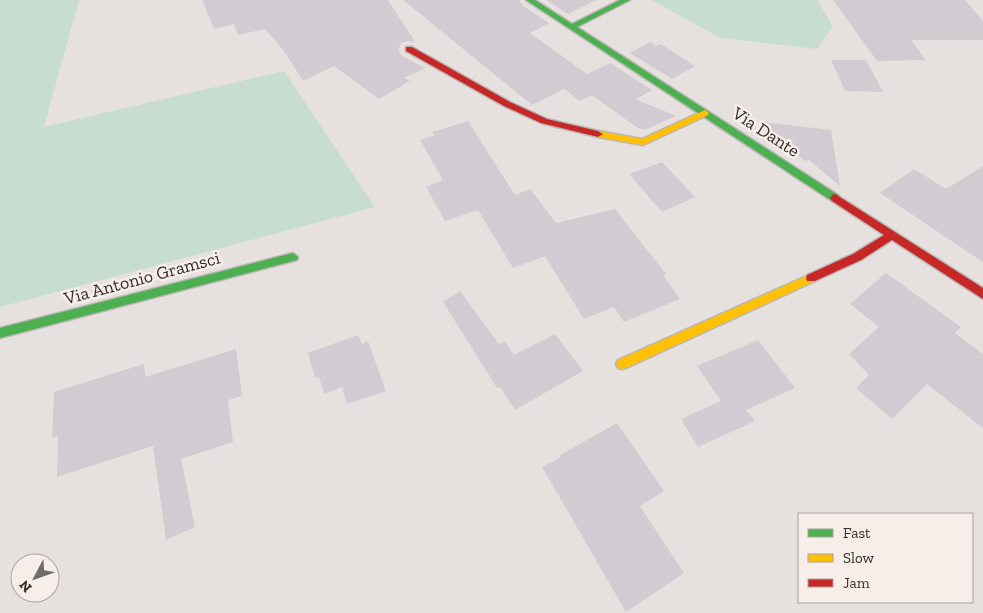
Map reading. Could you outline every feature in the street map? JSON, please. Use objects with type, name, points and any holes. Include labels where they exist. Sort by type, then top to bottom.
[{"type":"street","name":"Via Dante","points":[[530,0],[983,294]]},
{"type":"street","points":[[572,27],[626,0]]},
{"type":"street","points":[[410,49],[507,104],[544,121],[588,132],[643,142],[705,113]]},
{"type":"street","points":[[622,364],[858,257],[893,235]]},
{"type":"street","name":"Via Antonio Gramsci","points":[[0,333],[293,257]]},
{"type":"green space","points":[[0,0],[79,0],[44,127],[284,71],[375,207],[0,307]]},
{"type":"green space","points":[[652,0],[817,0],[833,27],[817,49],[720,38]]},
{"type":"building","points":[[202,0],[388,0],[416,43],[408,41],[401,43],[398,50],[401,55],[425,68],[404,78],[410,81],[379,99],[334,66],[303,81],[284,51],[265,29],[238,35],[234,24],[214,29]]},
{"type":"building","points":[[403,0],[519,0],[523,6],[549,23],[530,33],[587,74],[610,63],[652,90],[636,99],[676,116],[644,130],[636,127],[592,95],[580,101],[564,89],[532,105]]},
{"type":"building","points":[[546,0],[596,0],[568,14]]},
{"type":"building","points":[[833,0],[965,0],[983,21],[983,40],[911,40],[926,60],[877,61]]},
{"type":"building","points":[[650,42],[656,46],[661,44],[695,66],[672,79],[630,53]]},
{"type":"building","points":[[831,60],[866,60],[883,92],[845,91]]},
{"type":"building","points":[[468,121],[515,195],[530,189],[556,223],[615,209],[666,274],[663,275],[680,299],[624,322],[614,307],[584,319],[545,256],[513,268],[478,210],[445,221],[426,187],[443,180],[420,140],[435,135],[432,132]]},
{"type":"building","points":[[762,122],[831,130],[840,186],[809,160],[805,161]]},
{"type":"building","points":[[662,162],[695,197],[662,212],[629,174]]},
{"type":"building","points":[[983,166],[983,262],[880,193],[914,169],[946,189]]},
{"type":"building","points":[[886,273],[961,327],[955,333],[983,354],[983,428],[927,384],[892,419],[856,388],[869,375],[849,354],[879,327],[850,304]]},
{"type":"building","points":[[460,291],[499,344],[505,341],[514,355],[555,334],[583,371],[515,410],[500,387],[497,388],[443,302]]},
{"type":"building","points":[[358,335],[362,344],[368,341],[386,391],[347,404],[342,387],[324,394],[319,377],[315,378],[308,353]]},
{"type":"building","points":[[758,340],[795,388],[746,410],[755,421],[698,447],[681,419],[721,401],[697,366]]},
{"type":"building","points":[[236,349],[242,396],[228,400],[233,442],[181,459],[195,527],[166,540],[153,446],[57,477],[58,436],[52,438],[54,392],[144,364],[145,377]]},
{"type":"building","points":[[617,423],[664,491],[640,506],[684,573],[626,612],[542,467]]},
{"type":"traffic: fast","points":[[530,0],[835,198]]},
{"type":"traffic: fast","points":[[572,27],[626,0]]},
{"type":"traffic: fast","points":[[0,333],[293,257]]},
{"type":"traffic: slow","points":[[598,134],[643,142],[705,113]]},
{"type":"traffic: slow","points":[[622,364],[811,278]]},
{"type":"traffic: jam","points":[[409,49],[507,104],[544,121],[598,134]]},
{"type":"traffic: jam","points":[[835,198],[983,294]]},
{"type":"traffic: jam","points":[[811,278],[857,257],[893,235]]}]
